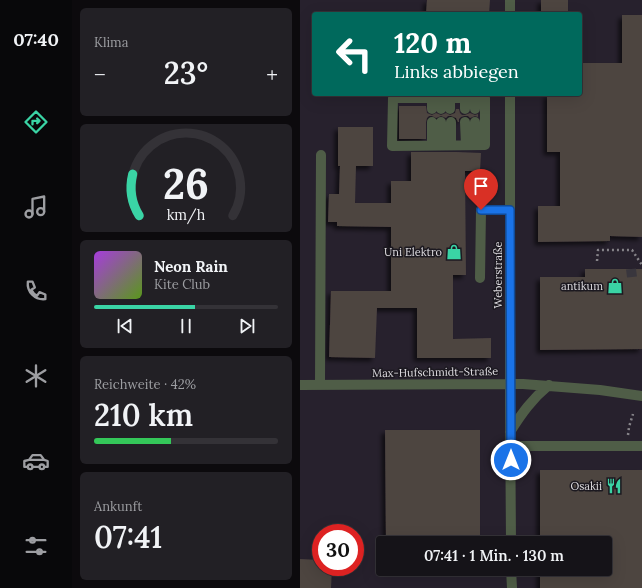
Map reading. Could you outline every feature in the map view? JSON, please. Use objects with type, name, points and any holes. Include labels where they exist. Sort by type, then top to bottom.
[{"type":"street","points":[[510,0],[510,12]]},
{"type":"street","name":"Weberstraße","points":[[510,96],[511,536]]},
{"type":"street","points":[[475,98],[392,98],[392,146],[475,145]]},
{"type":"street","points":[[441,98],[441,109],[441,98]]},
{"type":"street","points":[[470,109],[475,98]]},
{"type":"street","points":[[475,98],[475,145]]},
{"type":"street","points":[[441,145],[441,122],[441,145]]},
{"type":"street","points":[[470,122],[475,145]]},
{"type":"street","points":[[320,385],[321,155]]},
{"type":"street","points":[[480,278],[481,210],[510,210]]},
{"type":"street","name":"Max-Hufschmidt-Straße","points":[[300,385],[510,383],[600,390],[642,396]]},
{"type":"street","points":[[510,432],[527,406],[549,386]]},
{"type":"street","points":[[510,446],[642,446]]},
{"type":"street","points":[[511,576],[512,588]]},
{"type":"path","points":[[597,261],[598,250],[632,250],[642,265]]},
{"type":"path","points":[[630,422],[633,414]]},
{"type":"shaded area","points":[[300,0],[642,0],[642,588],[300,588]]},
{"type":"building","points":[[427,0],[490,0],[489,12],[426,12]]},
{"type":"building","points":[[541,0],[568,0],[568,12],[541,12]]},
{"type":"building","points":[[622,15],[642,15],[642,237],[610,236],[610,241],[538,242],[538,206],[560,206],[560,152],[547,152],[547,96],[582,96],[582,63],[622,63]]},
{"type":"building","points":[[399,106],[426,106],[427,113],[432,115],[436,113],[441,115],[446,113],[450,115],[455,113],[456,109],[459,109],[462,115],[470,113],[475,115],[478,114],[478,117],[475,116],[470,118],[468,116],[464,116],[459,119],[458,122],[456,118],[451,116],[446,118],[441,116],[436,118],[429,116],[426,122],[426,139],[399,139]]},
{"type":"building","points":[[338,127],[373,127],[373,166],[356,166],[355,203],[391,203],[391,181],[411,181],[411,152],[481,153],[480,171],[465,171],[466,275],[453,275],[453,339],[491,338],[491,358],[417,358],[417,308],[377,308],[375,358],[329,357],[331,291],[391,291],[391,227],[337,226],[337,222],[328,222],[329,194],[339,194],[340,166],[338,166]]},
{"type":"building","points":[[585,269],[642,269],[642,349],[540,350],[540,277],[585,277]]},
{"type":"building","points":[[385,430],[480,430],[480,536],[386,536]]},
{"type":"building","points":[[540,470],[642,470],[642,588],[540,588],[540,576],[612,576],[612,536],[540,536]]},
{"type":"building","points":[[300,559],[312,560],[312,576],[332,576],[331,588],[300,588]]},
{"type":"tunnel","points":[[631,269],[632,277]]},
{"type":"place","name":"Uni Elektro","points":[[454,252]]},
{"type":"place","name":"antikum","points":[[615,286]]},
{"type":"place","name":"Osakii","points":[[614,486]]},
{"type":"route","points":[[481,210],[510,210],[511,460]]}]
